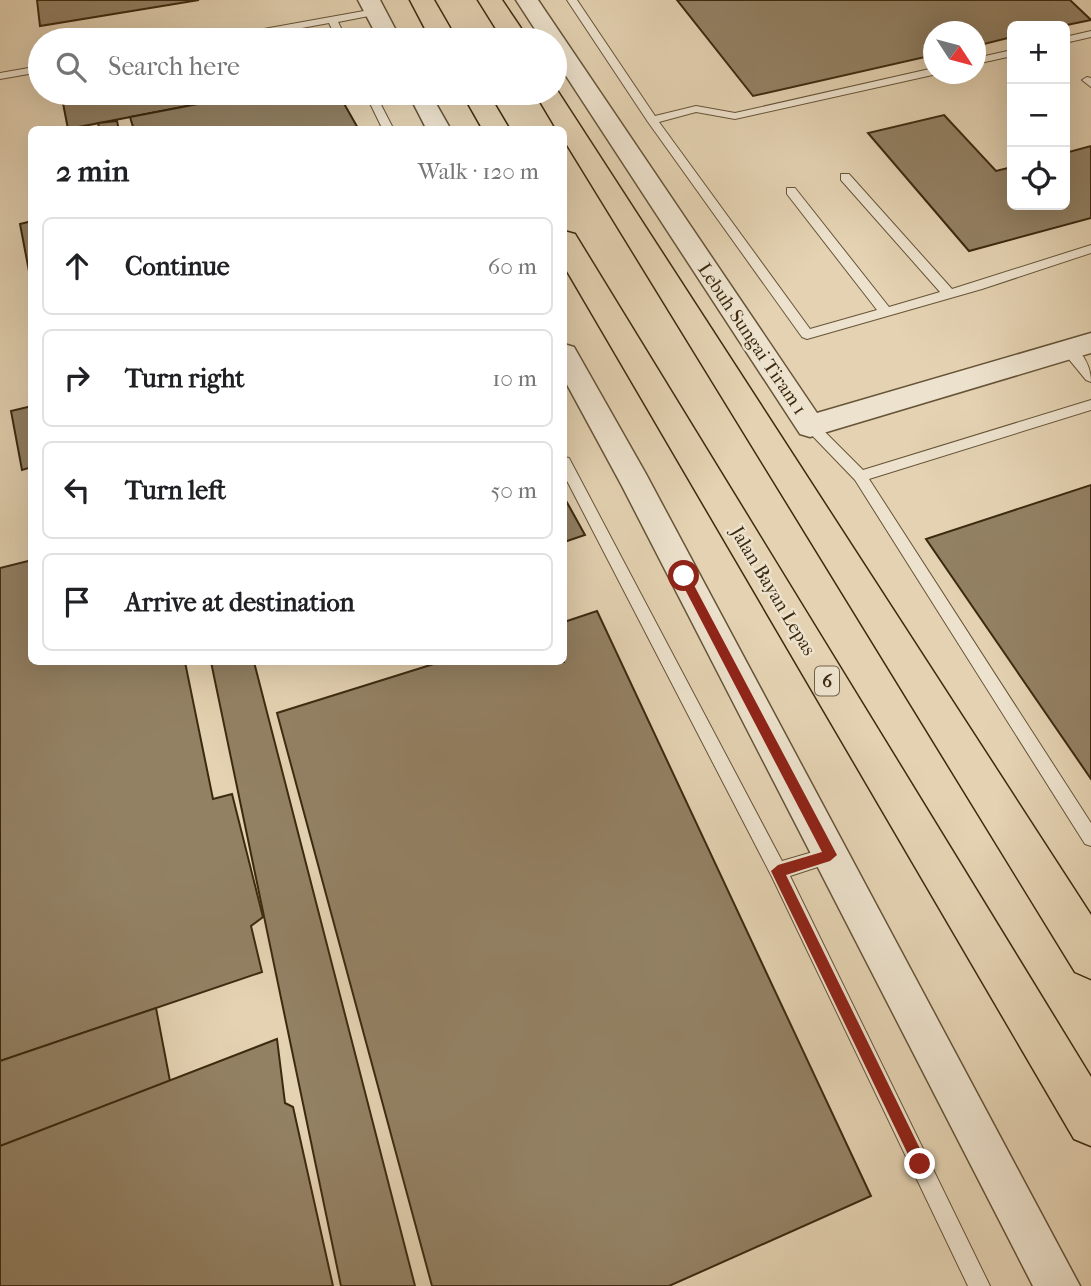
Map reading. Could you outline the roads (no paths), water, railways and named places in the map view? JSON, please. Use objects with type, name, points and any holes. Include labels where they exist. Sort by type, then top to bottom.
[{"type":"highway","points":[[422,0],[436,28]]},
{"type":"highway","points":[[440,28],[441,10],[461,1],[496,8],[508,28]]},
{"type":"highway","points":[[482,105],[495,126]]},
{"type":"highway","points":[[556,105],[1091,956]]},
{"type":"highway","name":"Jalan Bayan Lepas","points":[[567,246],[1091,1122]]},
{"type":"street","name":"Lebuh Sungai Tiram 1","points":[[527,0],[545,28]]},
{"type":"street","points":[[372,6],[384,28]]},
{"type":"street","name":"Lebuh Sungai Tiram 1","points":[[567,61],[810,426],[1080,346]]},
{"type":"street","points":[[425,105],[437,126]]},
{"type":"street","points":[[567,359],[635,482],[1056,1286]]},
{"type":"lane","points":[[572,0],[652,120],[807,334],[1091,250]]},
{"type":"lane","points":[[287,28],[332,20],[372,6]]},
{"type":"lane","points":[[332,20],[336,28]]},
{"type":"lane","points":[[1070,39],[1091,34]]},
{"type":"lane","points":[[986,58],[1007,53]]},
{"type":"lane","points":[[0,76],[28,71]]},
{"type":"lane","points":[[652,120],[696,109],[735,116],[923,73]]},
{"type":"lane","points":[[376,105],[387,126]]},
{"type":"lane","points":[[845,177],[949,294]]},
{"type":"lane","points":[[791,191],[886,312]]},
{"type":"lane","points":[[1080,346],[1091,377]]},
{"type":"lane","points":[[860,475],[1091,405]]},
{"type":"lane","points":[[810,426],[860,475],[1091,838]]},
{"type":"lane","points":[[567,468],[778,871],[979,1286]]},
{"type":"lane","points":[[778,871],[830,855]]}]
